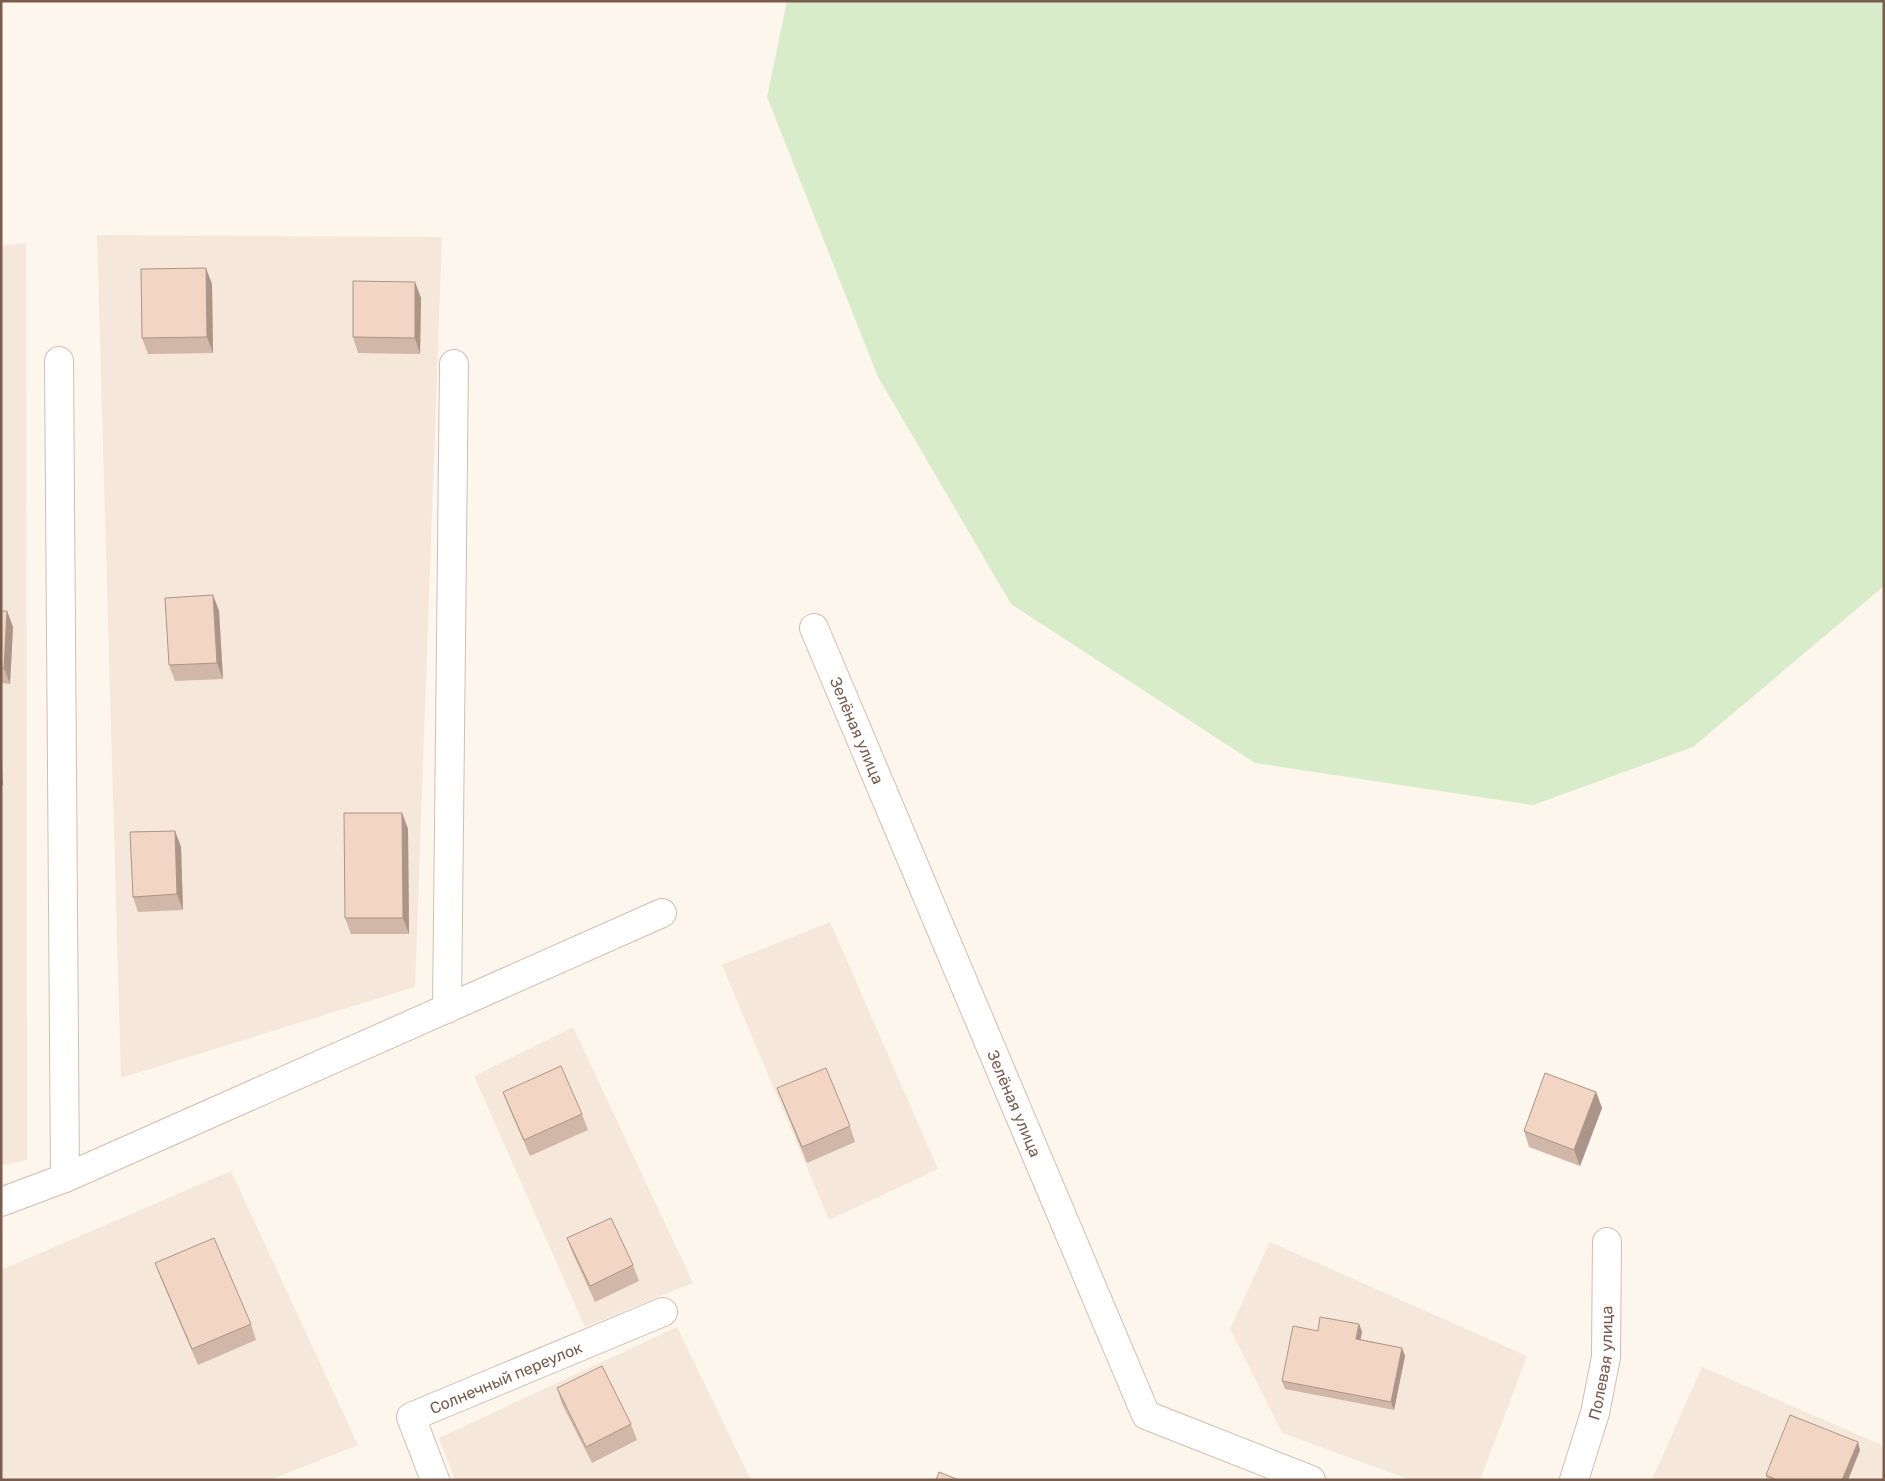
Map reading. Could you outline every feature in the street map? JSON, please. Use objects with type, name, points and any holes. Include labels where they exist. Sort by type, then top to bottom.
[{"type":"street","points":[[59,361],[65,1178]]},
{"type":"street","points":[[446,1009],[454,364]]},
{"type":"street","name":"Зелёная улица","points":[[814,628],[1146,1415],[1311,1480]]},
{"type":"street","points":[[1,1202],[65,1178],[662,913]]},
{"type":"street","name":"Полевая улица","points":[[1574,1480],[1596,1413],[1606,1357],[1607,1242]]},
{"type":"street","name":"Солнечный переулок","points":[[435,1480],[411,1417],[663,1312]]},
{"type":"shaded area","points":[[97,235],[442,237],[415,987],[121,1078]]},
{"type":"shaded area","points":[[26,243],[27,1160],[1,1166],[1,246]]},
{"type":"shaded area","points":[[830,922],[938,1169],[829,1220],[722,965]]},
{"type":"shaded area","points":[[573,1027],[693,1283],[585,1327],[474,1076]]},
{"type":"shaded area","points":[[231,1171],[358,1445],[270,1480],[1,1480],[1,1270]]},
{"type":"shaded area","points":[[1270,1242],[1527,1356],[1480,1480],[1411,1480],[1282,1433],[1230,1329]]},
{"type":"shaded area","points":[[677,1327],[751,1480],[455,1480],[439,1438]]},
{"type":"shaded area","points":[[1702,1367],[1884,1446],[1884,1480],[1652,1480]]},
{"type":"green space","points":[[787,1],[1884,1],[1884,586],[1693,747],[1533,805],[1255,763],[1011,604],[878,377],[767,97]]},
{"type":"building","points":[[206,268],[207,337],[142,338],[141,269]]},
{"type":"building","points":[[353,281],[415,282],[415,338],[353,337]]},
{"type":"building","points":[[213,595],[217,663],[169,665],[165,598]]},
{"type":"building","points":[[1,611],[7,611],[4,668],[1,668]]},
{"type":"building","points":[[344,813],[402,813],[403,918],[345,918]]},
{"type":"building","points":[[175,831],[177,894],[133,897],[130,832]]},
{"type":"building","points":[[561,1066],[582,1114],[524,1140],[503,1092]]},
{"type":"building","points":[[826,1068],[850,1126],[802,1147],[777,1088]]},
{"type":"building","points":[[1545,1073],[1596,1092],[1574,1150],[1524,1131]]},
{"type":"building","points":[[611,1218],[633,1265],[590,1286],[567,1238]]},
{"type":"building","points":[[214,1238],[251,1324],[192,1349],[155,1263]]},
{"type":"building","points":[[1320,1317],[1359,1324],[1356,1339],[1402,1348],[1391,1402],[1282,1381],[1293,1326],[1318,1331]]},
{"type":"building","points":[[602,1366],[631,1424],[586,1447],[557,1388]]},
{"type":"building","points":[[1790,1415],[1858,1442],[1842,1480],[1777,1480],[1766,1475]]},
{"type":"building","points":[[939,1472],[959,1480],[936,1480]]}]
